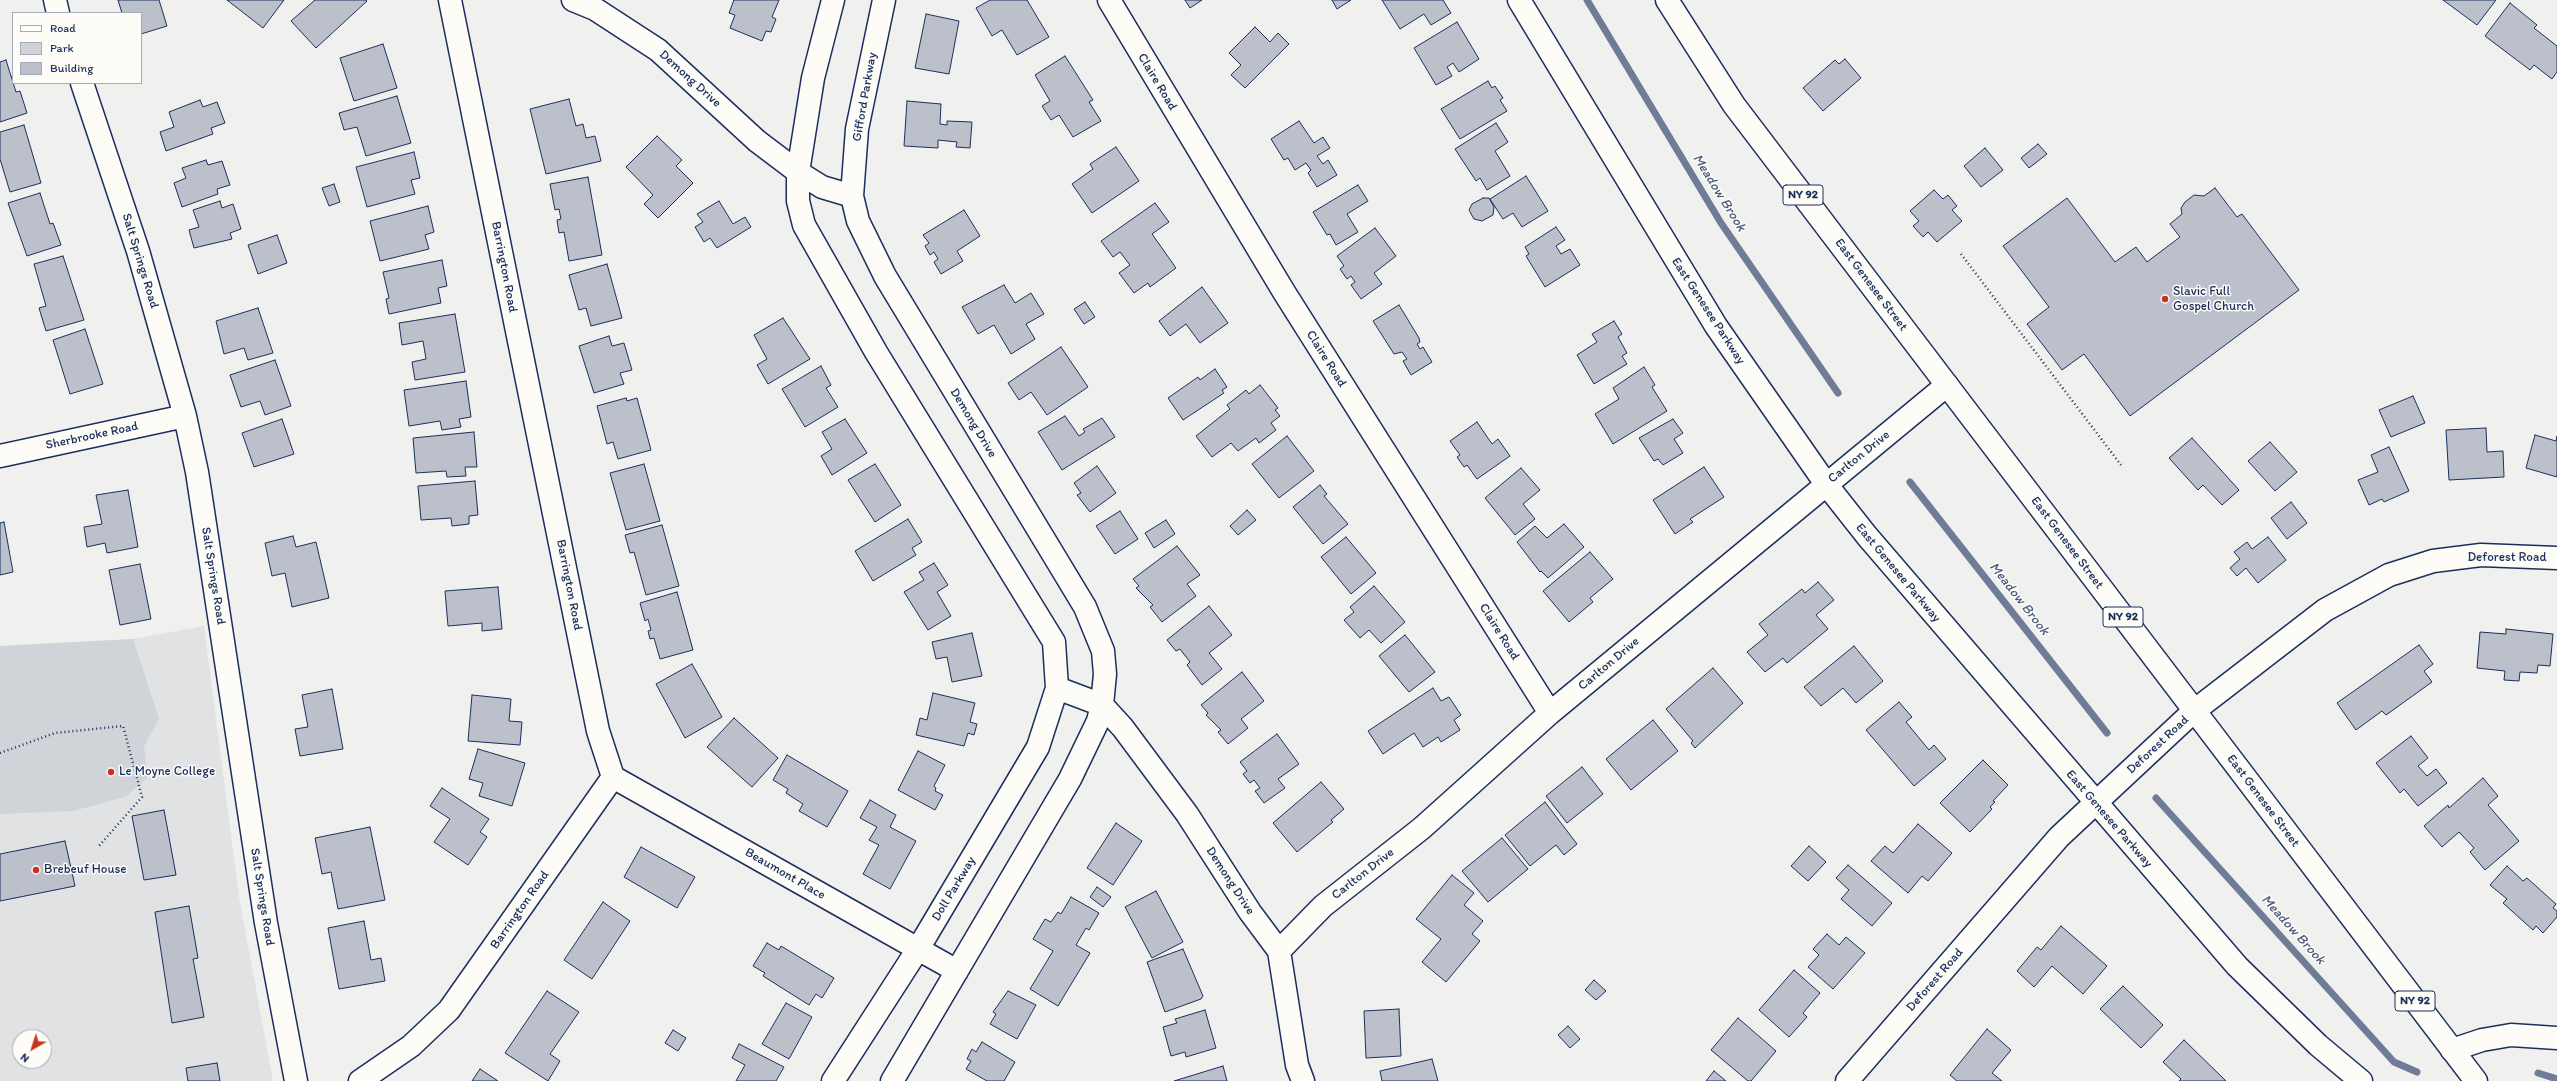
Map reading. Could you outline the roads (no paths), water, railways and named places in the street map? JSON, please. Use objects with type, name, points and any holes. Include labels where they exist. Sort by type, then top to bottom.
[{"type":"street","points":[[55,0],[58,12]]},
{"type":"street","name":"Barrington Road","points":[[360,1081],[411,1046],[449,1010],[613,777],[598,730],[450,0]]},
{"type":"street","name":"Demong Drive","points":[[573,0],[595,9],[658,50],[757,141],[798,172],[822,187],[852,196],[858,221],[885,276],[1085,607],[1103,650],[1105,674],[1102,706]]},
{"type":"street","points":[[833,0],[813,78],[798,172],[798,201],[804,225],[876,352],[1054,642],[1057,688]]},
{"type":"street","name":"Gifford Parkway","points":[[852,196],[857,129],[884,0]]},
{"type":"street","name":"Claire Road","points":[[1108,0],[1284,292],[1550,713]]},
{"type":"street","name":"East Genesee Parkway","points":[[1518,0],[1716,326],[1826,484],[1867,536],[2237,966],[2318,1045],[2361,1081]]},
{"type":"street","name":"East Genesee Street","points":[[1667,0],[1734,104],[2476,1081]]},
{"type":"street","name":"Salt Springs Road","points":[[82,84],[138,250],[185,416],[197,472],[266,923],[296,1081]]},
{"type":"street","name":"Carlton Drive","points":[[1279,951],[1323,906],[1422,828],[1550,713],[1947,385]]},
{"type":"street","name":"Sherbrooke Road","points":[[0,456],[185,416]]},
{"type":"street","name":"Deforest Road","points":[[1846,1081],[2059,837],[2194,711],[2325,610],[2389,575],[2433,561],[2481,555],[2557,558]]},
{"type":"street","name":"Demong Drive","points":[[1057,688],[1102,706],[1123,728],[1187,814],[1250,912],[1279,951],[1297,1065],[1303,1081]]},
{"type":"street","name":"Doll Parkway","points":[[833,1081],[918,949],[1038,747],[1057,688]]},
{"type":"street","points":[[892,1081],[1070,779],[1102,706]]},
{"type":"street","name":"Beaumont Place","points":[[613,777],[957,971]]},
{"type":"street","points":[[2452,1050],[2482,1040],[2510,1035],[2557,1038]]},
{"type":"waterway","name":"Meadow Brook","points":[[1587,0],[1721,223],[1838,393]]},
{"type":"waterway","name":"Meadow Brook","points":[[1910,482],[2107,733]]},
{"type":"waterway","name":"Meadow Brook","points":[[2156,798],[2394,1062],[2417,1072]]},
{"type":"waterway","name":"Meadow Brook","points":[[2538,1073],[2557,1079]]},
{"type":"place","name":"Slavic Full Gospel Church","points":[[2165,299]]},
{"type":"place","name":"Le Moyne College","points":[[111,772]]},
{"type":"place","name":"Brebeuf House","points":[[36,870]]}]
